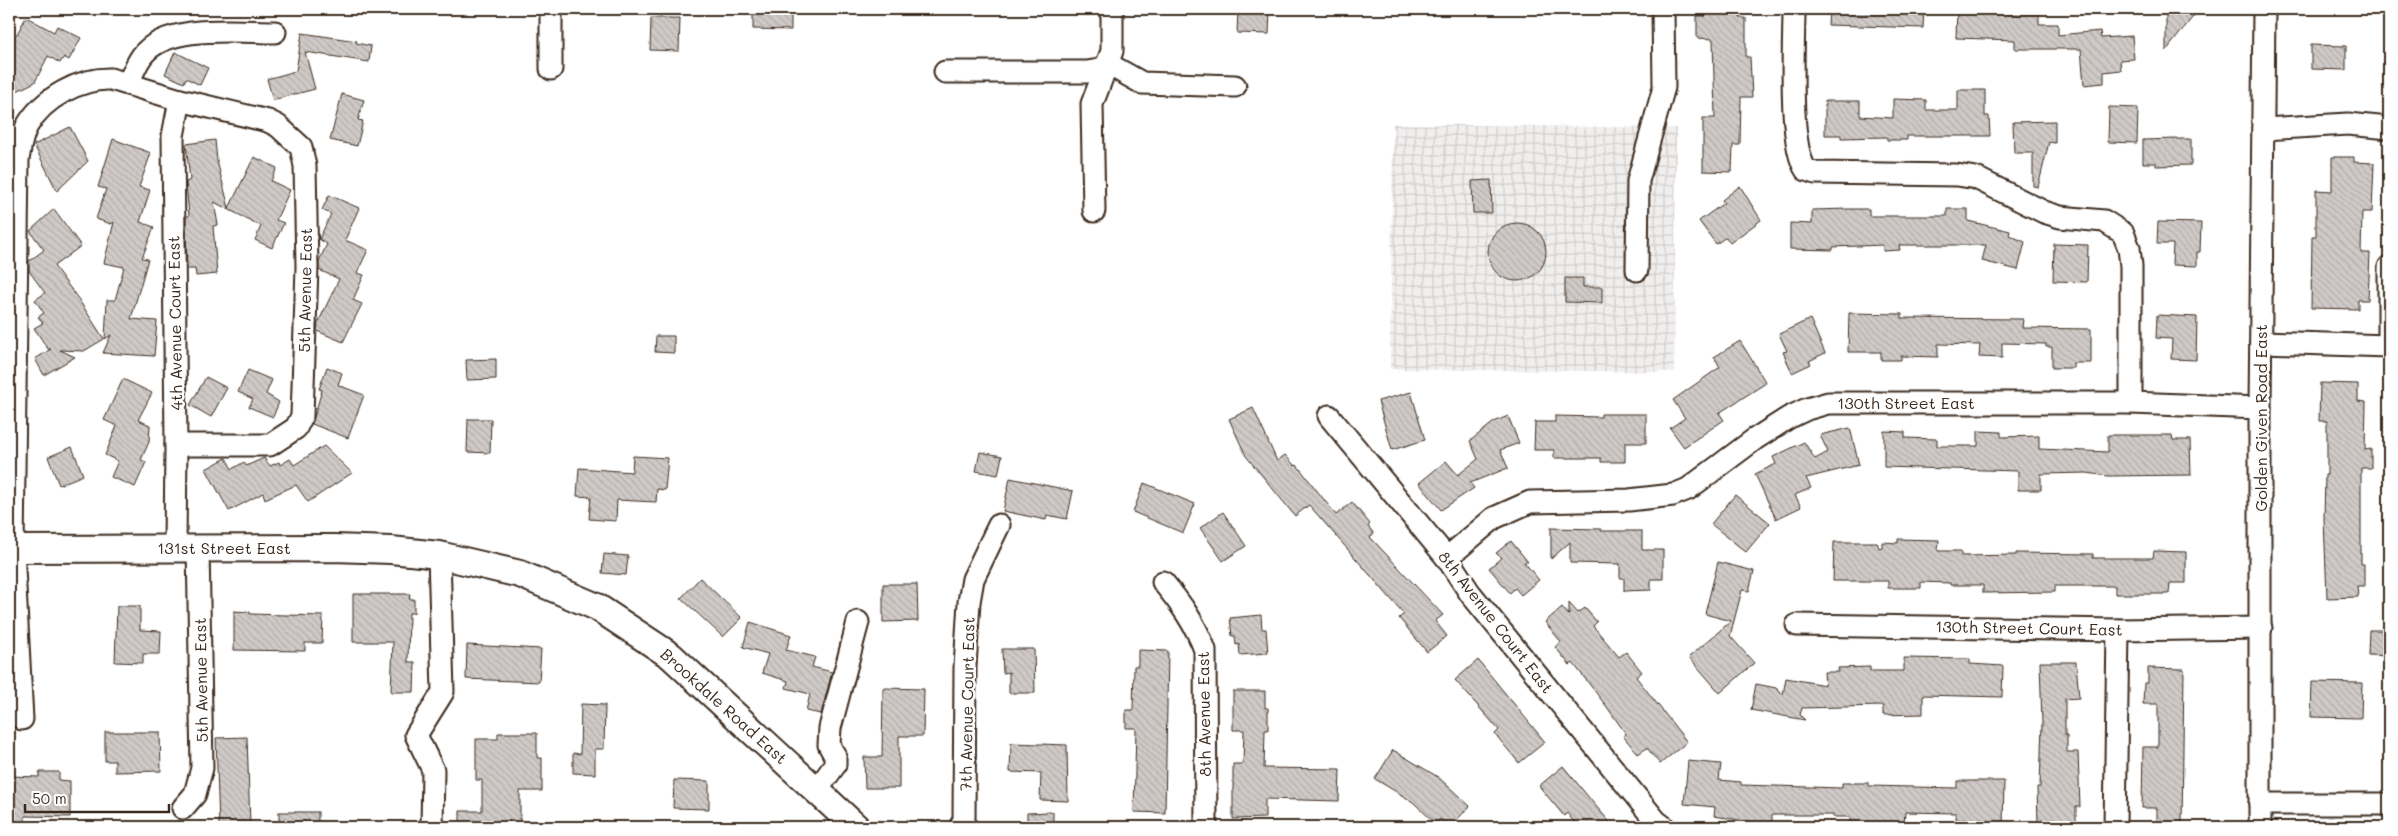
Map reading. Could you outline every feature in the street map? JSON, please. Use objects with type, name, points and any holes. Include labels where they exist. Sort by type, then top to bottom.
[{"type":"main road","name":"131st Street East","points":[[11,549],[334,548],[391,550],[439,555]]},
{"type":"main road","name":"Brookdale Road East","points":[[439,555],[520,574],[597,607],[671,656],[856,827]]},
{"type":"street","points":[[551,9],[551,70]]},
{"type":"street","points":[[1094,211],[1092,104],[1112,51],[1112,9]]},
{"type":"street","points":[[1637,270],[1638,180],[1664,87],[1663,9]]},
{"type":"street","points":[[1794,9],[1795,127],[1798,153],[1806,170],[1815,173],[1957,175],[1976,178],[2044,212],[2060,217],[2104,221],[2123,233],[2129,248],[2131,266],[2130,403]]},
{"type":"street","name":"Golden Given Road East","points":[[2260,827],[2262,628],[2260,408],[2264,9]]},
{"type":"street","points":[[128,84],[142,56],[158,42],[187,33],[275,32]]},
{"type":"street","points":[[945,72],[1087,72],[1099,70],[1108,64]]},
{"type":"street","points":[[1108,64],[1142,83],[1235,86]]},
{"type":"street","points":[[22,719],[11,549],[18,160],[21,142],[27,126],[38,112],[74,86],[100,79],[112,79],[180,100]]},
{"type":"street","name":"5th Avenue East","points":[[176,445],[270,445],[296,428],[302,416],[303,402],[307,268],[305,166],[301,147],[278,126],[268,122],[180,100]]},
{"type":"street","name":"4th Avenue Court East","points":[[180,100],[173,136],[176,445],[186,548]]},
{"type":"street","points":[[2263,130],[2348,124],[2389,128]]},
{"type":"street","points":[[2261,342],[2389,346],[2389,267]]},
{"type":"street","name":"130th Street East","points":[[1447,558],[1494,518],[1530,502],[1629,500],[1673,495],[1695,484],[1755,439],[1788,418],[1807,409],[1828,403],[2130,403],[2260,408]]},
{"type":"street","name":"8th Avenue Court East","points":[[1329,416],[1447,558],[1476,601],[1656,821],[1664,827]]},
{"type":"street","name":"7th Avenue Court East","points":[[960,827],[964,820],[965,667],[969,602],[973,579],[999,525]]},
{"type":"street","name":"5th Avenue East","points":[[183,808],[195,794],[202,768],[186,548]]},
{"type":"street","points":[[432,827],[433,770],[416,735],[443,692],[439,555]]},
{"type":"street","name":"8th Avenue East","points":[[1163,582],[1187,611],[1197,628],[1205,650],[1206,827]]},
{"type":"street","points":[[816,790],[835,765],[835,756],[830,745],[830,728],[858,622]]},
{"type":"street","name":"130th Street Court East","points":[[1798,625],[2118,630],[2262,628]]},
{"type":"street","points":[[2116,827],[2118,630]]},
{"type":"street","points":[[2260,804],[2389,804]]},
{"type":"shaded area","points":[[1393,124],[1676,128],[1674,372],[1390,369]]},
{"type":"building","points":[[753,9],[791,9],[791,30],[753,29]]},
{"type":"building","points":[[1238,9],[1270,9],[1269,34],[1237,33]]},
{"type":"building","points":[[1707,9],[1740,9],[1740,18],[1746,18],[1746,57],[1750,57],[1752,97],[1741,97],[1740,145],[1733,145],[1732,172],[1703,171],[1703,118],[1715,118],[1713,39],[1697,38],[1697,16],[1706,16]]},
{"type":"building","points":[[1829,9],[1924,9],[1923,28],[1828,25]]},
{"type":"building","points":[[1957,9],[2039,9],[2039,24],[2058,24],[2058,35],[2100,31],[2101,38],[2132,36],[2134,59],[2120,60],[2121,70],[2104,72],[2104,83],[2084,85],[2081,49],[2015,49],[2015,40],[1956,38]]},
{"type":"building","points":[[2166,9],[2199,9],[2166,51]]},
{"type":"building","points":[[26,17],[54,32],[57,26],[81,38],[69,60],[64,57],[60,63],[48,56],[35,82],[9,95],[9,38],[17,34]]},
{"type":"building","points":[[651,18],[680,18],[679,51],[650,50]]},
{"type":"building","points":[[302,33],[357,41],[356,43],[371,46],[369,62],[305,52],[315,89],[273,100],[267,79],[296,71]]},
{"type":"building","points":[[2311,45],[2346,46],[2346,70],[2311,69]]},
{"type":"building","points":[[175,52],[208,68],[200,85],[186,78],[184,83],[165,74]]},
{"type":"building","points":[[1958,90],[1985,90],[1985,116],[1989,116],[1990,136],[1907,136],[1907,140],[1887,140],[1887,137],[1841,138],[1841,135],[1825,135],[1825,101],[1860,101],[1860,116],[1893,118],[1893,99],[1926,100],[1926,110],[1958,110]]},
{"type":"building","points":[[342,94],[364,100],[358,120],[363,121],[357,146],[330,140]]},
{"type":"building","points":[[2109,107],[2138,108],[2137,143],[2108,142]]},
{"type":"building","points":[[2055,121],[2055,143],[2049,142],[2038,187],[2033,186],[2033,153],[2014,153],[2013,122]]},
{"type":"building","points":[[70,127],[88,161],[57,191],[34,145]]},
{"type":"building","points":[[113,139],[151,153],[139,187],[150,190],[140,222],[154,227],[142,258],[148,259],[131,319],[157,321],[154,356],[103,353],[111,335],[105,339],[107,300],[115,300],[124,267],[104,263],[114,222],[111,224],[96,219],[106,189],[98,187]]},
{"type":"building","points":[[2191,139],[2191,165],[2156,166],[2156,163],[2143,163],[2143,140]]},
{"type":"building","points":[[215,140],[217,161],[229,208],[254,157],[277,168],[271,181],[290,190],[276,220],[284,223],[272,248],[255,240],[261,226],[214,202],[218,225],[213,226],[217,274],[196,276],[195,269],[187,269],[186,216],[189,216],[186,182],[190,180],[186,144]]},
{"type":"building","points":[[2332,157],[2354,157],[2354,162],[2374,163],[2372,212],[2362,212],[2361,253],[2370,253],[2368,300],[2358,300],[2358,309],[2311,308],[2312,236],[2316,236],[2316,190],[2332,191]]},
{"type":"building","points":[[1491,180],[1492,213],[1473,213],[1472,181]]},
{"type":"building","points":[[1740,186],[1761,220],[1730,243],[1726,237],[1716,244],[1699,221],[1724,203],[1722,200]]},
{"type":"building","points":[[329,195],[359,208],[345,240],[368,250],[357,273],[364,275],[353,300],[362,304],[343,342],[317,331],[318,323],[339,279],[319,270],[319,261],[327,244],[319,239],[331,214],[322,210]]},
{"type":"building","points":[[54,209],[81,246],[54,266],[104,339],[84,351],[60,350],[75,357],[44,375],[35,359],[51,349],[48,349],[34,328],[43,323],[38,317],[44,313],[35,300],[45,293],[29,271],[29,261],[44,250],[30,231]]},
{"type":"building","points":[[1869,209],[1869,216],[1947,216],[1947,209],[1968,209],[1968,221],[2010,231],[2009,235],[2025,242],[2018,270],[1982,261],[1986,245],[1899,245],[1900,250],[1883,251],[1883,245],[1833,247],[1833,250],[1790,249],[1790,223],[1812,224],[1812,210]]},
{"type":"building","points":[[2158,222],[2201,223],[2200,252],[2197,252],[2197,266],[2172,265],[2173,244],[2157,244]]},
{"type":"building","points":[[1511,223],[1523,223],[1538,231],[1546,246],[1546,258],[1538,273],[1523,281],[1511,281],[1496,273],[1488,258],[1488,246],[1496,231]]},
{"type":"building","points":[[2054,244],[2088,245],[2087,282],[2053,281]]},
{"type":"building","points":[[1565,278],[1583,278],[1583,287],[1602,287],[1602,303],[1565,302]]},
{"type":"building","points":[[1849,313],[1902,314],[1902,318],[2023,319],[2022,328],[2091,329],[2091,363],[2073,363],[2073,368],[2052,368],[2052,347],[2046,347],[2046,344],[2002,343],[2002,358],[1979,357],[1980,345],[1938,344],[1938,357],[1901,356],[1901,360],[1881,360],[1881,352],[1848,352]]},
{"type":"building","points":[[2157,315],[2197,317],[2196,360],[2171,359],[2172,339],[2156,338]]},
{"type":"building","points":[[1810,319],[1825,353],[1809,361],[1811,364],[1792,373],[1783,352],[1787,351],[1779,334]]},
{"type":"building","points":[[656,336],[674,336],[674,353],[655,352]]},
{"type":"building","points":[[1740,341],[1766,383],[1719,413],[1724,420],[1684,447],[1670,428],[1685,418],[1673,400],[1720,367],[1714,357]]},
{"type":"building","points":[[496,359],[496,379],[467,380],[466,360]]},
{"type":"building","points":[[327,367],[342,373],[338,385],[364,395],[348,438],[312,424],[322,390],[319,389]]},
{"type":"building","points":[[248,370],[272,380],[266,394],[279,402],[273,417],[249,407],[253,399],[238,392]]},
{"type":"building","points":[[206,377],[227,388],[211,417],[190,405]]},
{"type":"building","points":[[123,379],[152,393],[138,420],[150,425],[149,442],[141,460],[146,462],[135,487],[111,477],[118,461],[105,455],[117,426],[104,420]]},
{"type":"building","points":[[2320,383],[2358,384],[2358,401],[2366,402],[2365,450],[2371,449],[2371,468],[2361,468],[2361,564],[2364,564],[2364,586],[2357,586],[2358,597],[2327,598],[2324,519],[2325,475],[2327,475],[2327,421],[2319,421]]},
{"type":"building","points":[[1411,392],[1425,440],[1392,450],[1378,401]]},
{"type":"building","points":[[1253,408],[1277,461],[1285,455],[1295,466],[1297,465],[1336,515],[1352,502],[1370,524],[1368,526],[1374,534],[1370,537],[1443,615],[1435,621],[1447,636],[1427,652],[1399,618],[1404,614],[1309,505],[1295,516],[1246,456],[1229,419]]},
{"type":"building","points":[[1601,414],[1646,414],[1646,443],[1625,443],[1625,462],[1601,462],[1601,458],[1554,458],[1554,450],[1534,450],[1535,422],[1555,422],[1555,416],[1601,417]]},
{"type":"building","points":[[1508,416],[1519,443],[1500,450],[1508,468],[1470,483],[1474,488],[1441,510],[1419,483],[1446,461],[1458,475],[1478,459],[1470,441],[1494,422]]},
{"type":"building","points":[[468,419],[491,419],[490,453],[467,452]]},
{"type":"building","points":[[1850,428],[1859,465],[1806,478],[1811,488],[1795,495],[1801,507],[1776,519],[1755,474],[1776,464],[1773,457],[1804,442],[1815,459],[1828,452],[1820,435]]},
{"type":"building","points":[[1884,431],[1905,432],[1905,438],[1937,439],[1937,446],[1978,446],[1978,431],[2001,432],[2001,437],[2039,436],[2039,449],[2108,452],[2108,435],[2172,435],[2173,440],[2190,440],[2191,475],[2108,476],[2087,473],[2041,474],[2041,490],[2018,490],[2018,471],[1884,467]]},
{"type":"building","points":[[324,446],[352,473],[308,502],[296,485],[265,499],[263,493],[229,511],[206,469],[226,458],[232,469],[244,462],[246,466],[264,458],[270,466],[279,462],[280,465],[290,459],[294,465]]},
{"type":"building","points":[[72,447],[83,475],[59,485],[48,457]]},
{"type":"building","points":[[980,452],[1002,456],[998,475],[976,471]]},
{"type":"building","points":[[633,456],[668,458],[665,490],[657,489],[656,502],[617,500],[616,521],[589,519],[591,497],[577,496],[579,468],[632,472]]},
{"type":"building","points":[[1010,478],[1073,491],[1067,519],[1047,515],[1046,520],[1003,511]]},
{"type":"building","points":[[1144,483],[1195,504],[1183,533],[1133,512]]},
{"type":"building","points":[[1735,495],[1770,523],[1746,552],[1711,524]]},
{"type":"building","points":[[1223,512],[1246,546],[1223,561],[1200,528]]},
{"type":"building","points":[[1551,528],[1642,531],[1642,550],[1663,550],[1663,579],[1651,579],[1651,590],[1624,591],[1624,578],[1620,578],[1620,564],[1570,563],[1570,542],[1551,559]]},
{"type":"building","points":[[1898,539],[1939,540],[1938,551],[1961,551],[1961,556],[2016,555],[2016,553],[2093,554],[2093,558],[2153,558],[2154,551],[2186,552],[2186,583],[2170,583],[2169,594],[2115,594],[2115,586],[2055,586],[2055,592],[1983,593],[1983,585],[1950,585],[1950,583],[1921,582],[1921,588],[1888,588],[1888,581],[1833,581],[1834,542],[1877,542],[1879,548],[1882,547],[1882,542],[1898,543]]},
{"type":"building","points":[[1511,541],[1528,562],[1524,562],[1539,580],[1521,595],[1515,588],[1510,593],[1489,568],[1501,558],[1496,553]]},
{"type":"building","points":[[604,554],[628,556],[626,575],[602,573]]},
{"type":"building","points":[[1718,562],[1754,571],[1749,591],[1742,590],[1730,636],[1754,663],[1720,693],[1689,657],[1731,621],[1705,614]]},
{"type":"building","points":[[700,578],[742,618],[723,637],[681,598]]},
{"type":"building","points":[[883,584],[917,584],[918,621],[883,622]]},
{"type":"building","points":[[353,594],[410,594],[409,599],[414,599],[414,613],[409,613],[408,662],[415,662],[414,692],[391,692],[393,642],[353,642]]},
{"type":"building","points":[[1569,603],[1578,613],[1585,608],[1597,622],[1593,626],[1619,657],[1626,652],[1642,672],[1636,677],[1687,742],[1660,764],[1647,748],[1638,754],[1623,736],[1626,734],[1607,707],[1573,663],[1570,665],[1555,647],[1561,642],[1545,622],[1562,607],[1569,615]]},
{"type":"building","points":[[117,606],[140,606],[140,630],[161,631],[160,654],[143,654],[143,663],[115,662]]},
{"type":"building","points":[[234,611],[250,612],[250,614],[323,616],[322,643],[305,643],[305,651],[234,650]]},
{"type":"building","points":[[1261,615],[1262,629],[1266,629],[1268,653],[1240,655],[1239,644],[1236,645],[1235,636],[1232,636],[1230,618]]},
{"type":"building","points":[[750,622],[791,635],[786,650],[815,657],[812,667],[832,672],[821,714],[806,711],[810,694],[786,688],[788,681],[762,673],[768,654],[743,647]]},
{"type":"building","points":[[2369,630],[2389,630],[2389,656],[2368,655]]},
{"type":"building","points":[[467,645],[541,649],[539,682],[466,679]]},
{"type":"building","points":[[1002,649],[1034,649],[1035,693],[1009,693],[1009,672],[1003,673]]},
{"type":"building","points":[[1138,650],[1168,651],[1165,813],[1134,812],[1136,728],[1126,728],[1126,710],[1133,710],[1134,666],[1138,666]]},
{"type":"building","points":[[1904,658],[1970,659],[1970,664],[2003,666],[2002,697],[1923,695],[1923,714],[1883,715],[1883,706],[1802,708],[1800,715],[1805,720],[1751,710],[1756,684],[1776,688],[1783,695],[1786,678],[1825,685],[1824,672],[1839,672],[1838,668],[1870,667],[1870,671],[1904,671]]},
{"type":"building","points":[[1478,660],[1545,742],[1519,763],[1495,734],[1499,730],[1455,680]]},
{"type":"building","points":[[2040,662],[2076,662],[2079,698],[2065,699],[2065,735],[2067,735],[2067,752],[2078,752],[2080,807],[2076,807],[2076,823],[2038,824],[2037,787],[2040,787],[2042,723]]},
{"type":"building","points":[[2148,668],[2184,669],[2182,827],[2157,827],[2157,808],[2142,808],[2143,747],[2158,747],[2158,704],[2143,704],[2144,683],[2148,683]]},
{"type":"building","points":[[2312,682],[2362,683],[2361,718],[2311,717]]},
{"type":"building","points":[[883,688],[924,689],[923,736],[899,736],[899,788],[865,788],[864,757],[882,757]]},
{"type":"building","points":[[1233,691],[1265,691],[1265,708],[1268,708],[1268,730],[1265,730],[1264,768],[1340,769],[1339,801],[1265,799],[1265,818],[1233,819],[1233,764],[1243,764],[1244,730],[1233,730]]},
{"type":"building","points":[[581,704],[605,705],[604,749],[595,749],[595,774],[573,773],[573,753],[580,754]]},
{"type":"building","points":[[105,732],[160,732],[161,771],[115,772],[115,761],[105,761]]},
{"type":"building","points":[[498,733],[537,733],[537,758],[542,758],[542,791],[520,791],[520,827],[460,827],[460,811],[482,811],[482,780],[476,780],[476,739],[498,739]]},
{"type":"building","points":[[247,737],[250,825],[219,826],[216,738]]},
{"type":"building","points":[[1011,743],[1067,745],[1068,801],[1040,800],[1041,773],[1010,772]]},
{"type":"building","points":[[1393,750],[1438,777],[1470,806],[1450,827],[1440,819],[1436,824],[1413,802],[1375,779]]},
{"type":"building","points":[[1688,761],[1721,764],[1719,780],[1741,782],[1741,785],[1842,788],[1842,783],[1869,783],[1869,786],[1957,788],[1957,781],[2004,781],[2003,826],[1982,826],[1983,820],[1956,820],[1956,813],[1905,812],[1904,825],[1850,824],[1850,817],[1833,817],[1833,815],[1772,815],[1772,822],[1752,822],[1714,816],[1715,807],[1684,804]]},
{"type":"building","points":[[1563,766],[1614,827],[1578,827],[1567,813],[1564,816],[1539,786]]},
{"type":"building","points":[[39,772],[59,772],[59,780],[70,781],[70,817],[25,816],[25,827],[9,827],[9,776],[39,777]]},
{"type":"building","points":[[674,780],[709,781],[709,809],[673,808]]},
{"type":"building","points":[[279,812],[318,812],[318,827],[279,827]]},
{"type":"building","points":[[1053,812],[1053,827],[1027,827],[1027,813]]}]
